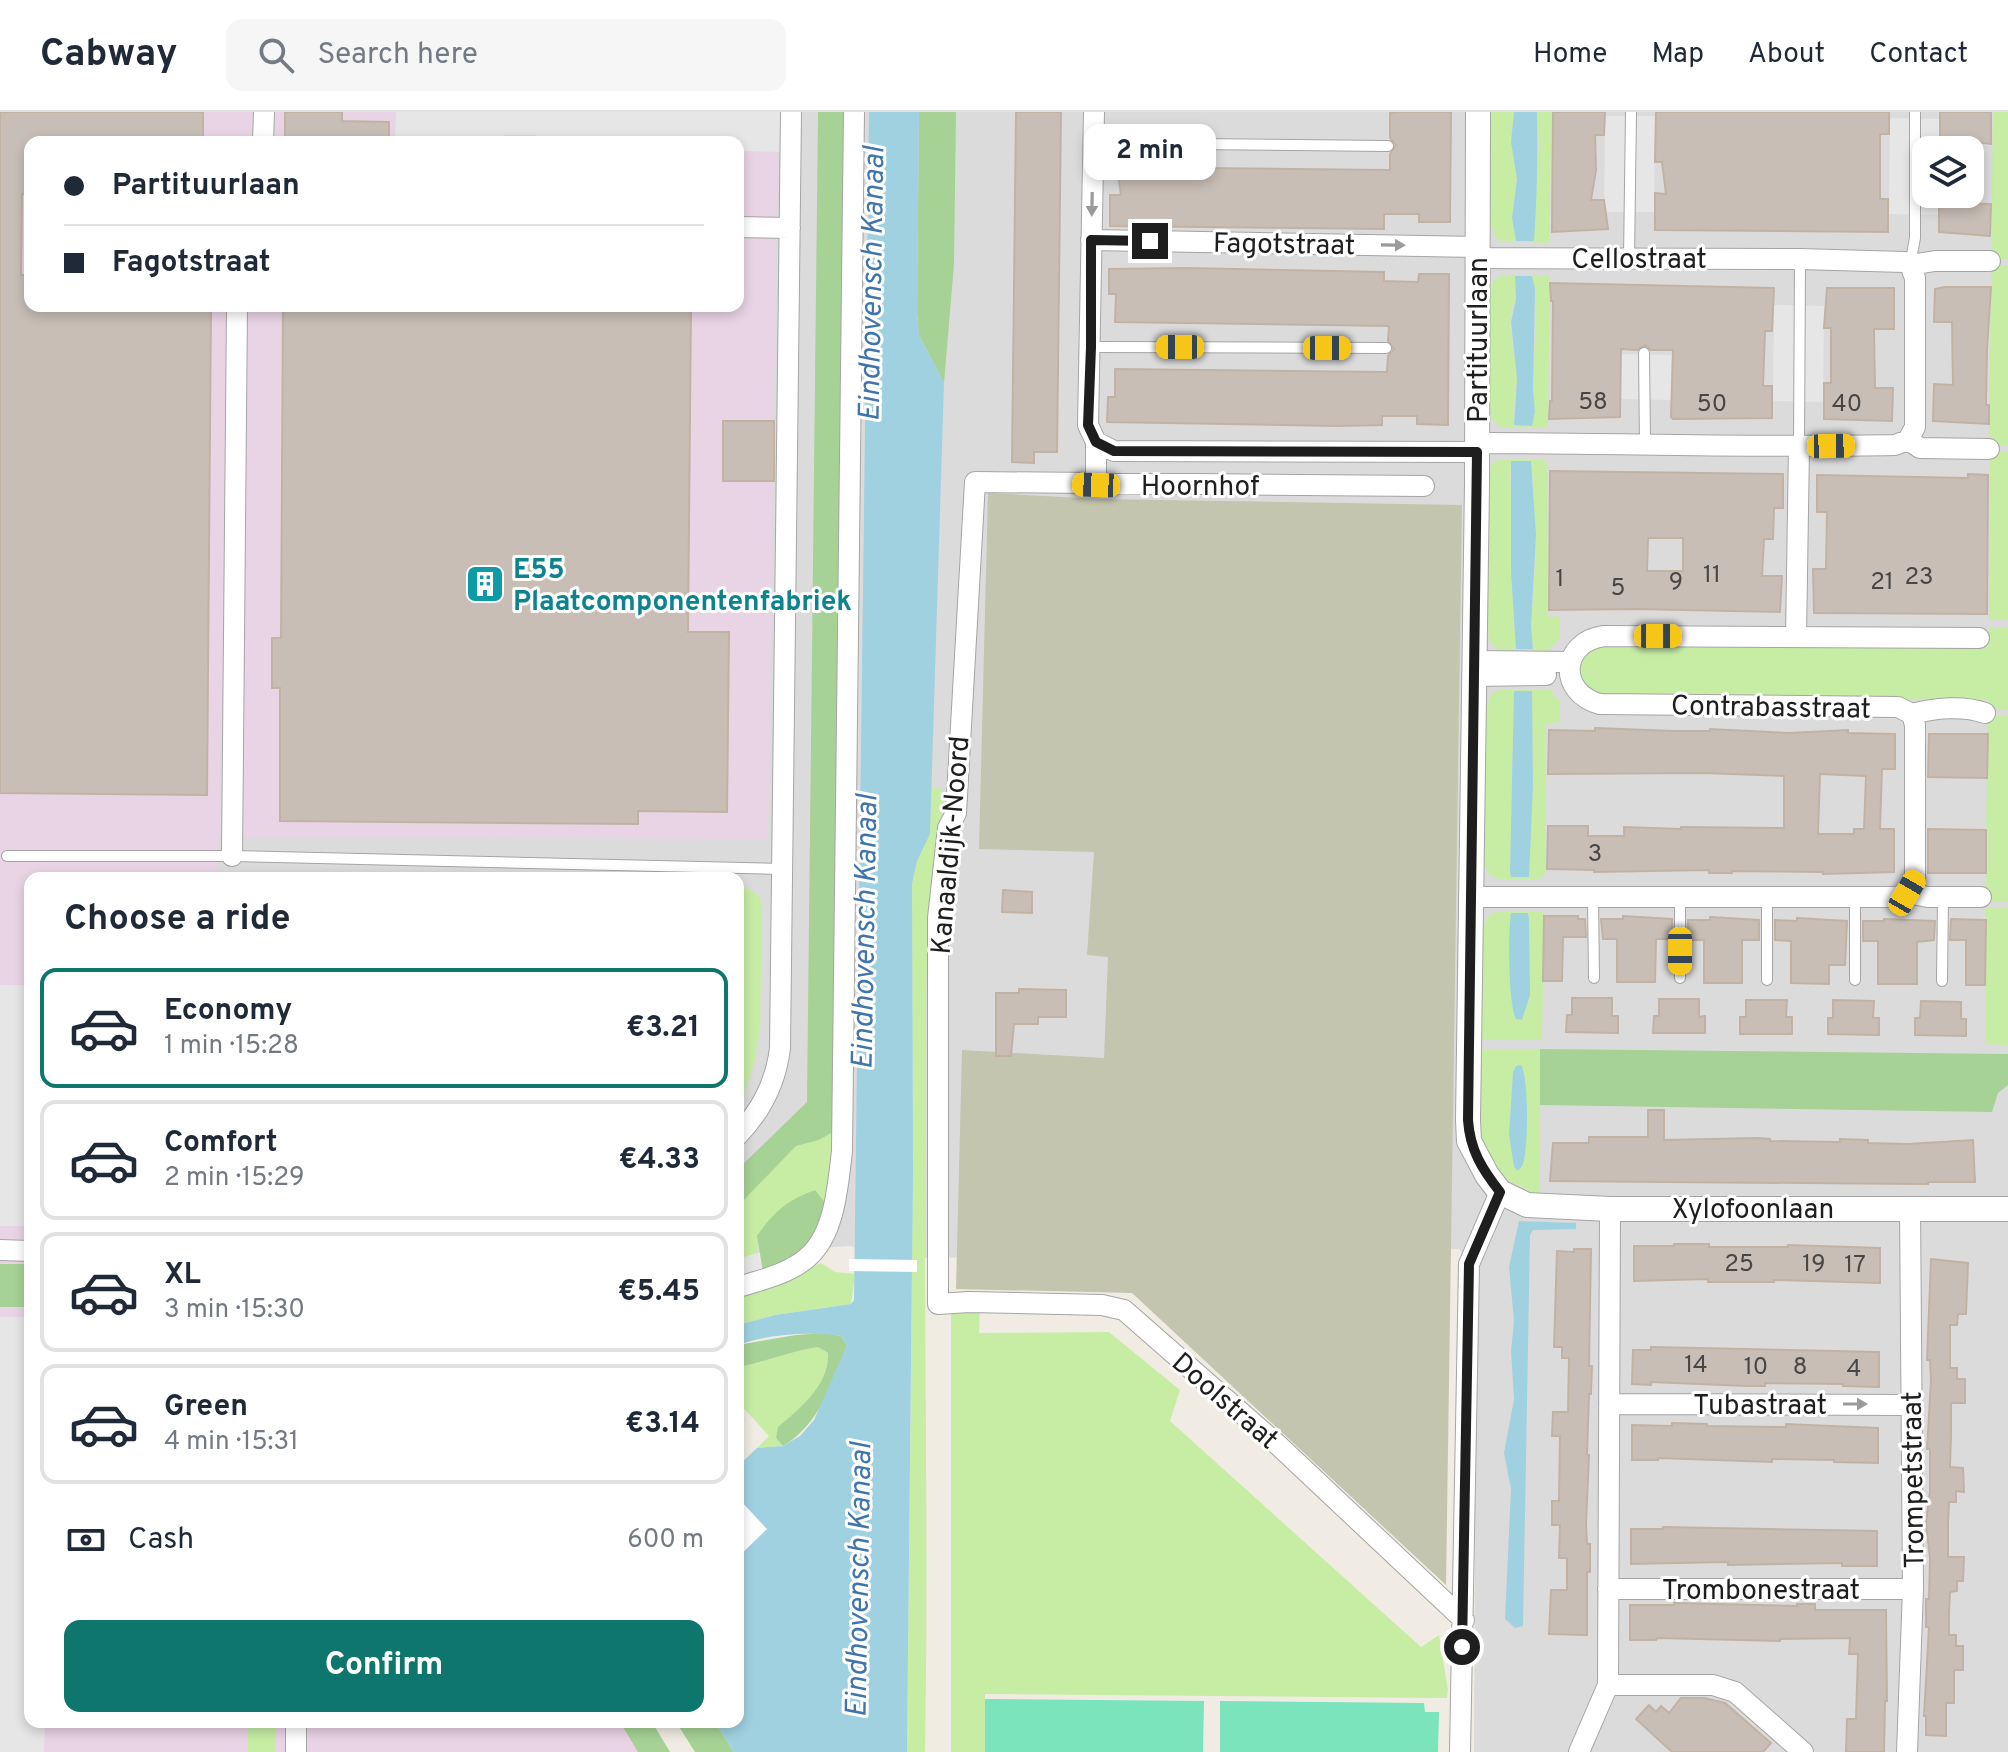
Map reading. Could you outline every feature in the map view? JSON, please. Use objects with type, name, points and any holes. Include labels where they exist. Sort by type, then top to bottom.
[{"type":"street","points":[[263,136],[264,112]]},
{"type":"street","points":[[744,1129],[770,1089],[778,1067],[782,1009],[791,112]]},
{"type":"street","points":[[744,1285],[791,1268],[814,1251],[830,1219],[842,1151],[854,112]]},
{"type":"street","points":[[1094,112],[1088,425],[1096,442],[1096,485]]},
{"type":"street","name":"Partituurlaan","points":[[1478,112],[1469,1141],[1500,1192]]},
{"type":"street","points":[[744,227],[790,228]]},
{"type":"street","name":"Fagotstraat","points":[[1091,240],[1478,252]]},
{"type":"street","name":"Cellostraat","points":[[1478,252],[1629,259],[1896,261],[1910,265],[1935,261],[1990,261]]},
{"type":"street","points":[[1096,442],[1114,451],[1645,443],[1799,447],[1895,445],[1908,440],[1915,427],[1915,278],[1910,265]]},
{"type":"street","points":[[232,856],[237,312]]},
{"type":"street","points":[[1908,440],[1920,448],[1989,449]]},
{"type":"street","points":[[1796,637],[1799,447]]},
{"type":"street","name":"Hoornhof","points":[[975,482],[1424,486]]},
{"type":"street","name":"Kanaaldijk-Noord","points":[[938,1304],[938,918],[948,828],[956,813],[975,482]]},
{"type":"street","points":[[1474,668],[1570,668],[1579,645],[1589,638],[1604,636],[1979,638]]},
{"type":"street","name":"Contrabasstraat","points":[[1570,668],[1579,695],[1600,704],[1898,707],[1912,714],[1928,710],[1975,709],[1985,713]]},
{"type":"street","points":[[1907,893],[1915,879],[1915,725],[1912,714]]},
{"type":"street","points":[[1469,897],[1896,897],[1907,893],[1981,897]]},
{"type":"street","points":[[1460,1752],[1469,1264],[1500,1192]]},
{"type":"street","name":"Xylofoonlaan","points":[[1500,1192],[1527,1205],[1610,1209],[2008,1209]]},
{"type":"street","name":"Trompetstraat","points":[[1907,1752],[1913,1589],[1910,1207]]},
{"type":"street","points":[[1582,1747],[1608,1685],[1610,1209]]},
{"type":"street","points":[[0,1250],[24,1251]]},
{"type":"street","name":"Doolstraat","points":[[938,1304],[1102,1305],[1124,1310],[1278,1445],[1464,1620]]},
{"type":"street","name":"Tubastraat","points":[[1609,1404],[1911,1405]]},
{"type":"street","name":"Trombonestraat","points":[[1608,1589],[1913,1589]]},
{"type":"street","points":[[1608,1685],[1713,1685],[1735,1692],[1803,1752]]},
{"type":"street","points":[[296,1728],[296,1752]]},
{"type":"lane","points":[[1629,259],[1631,112]]},
{"type":"lane","points":[[1910,265],[1915,238],[1915,112]]},
{"type":"lane","points":[[1093,143],[1388,146]]},
{"type":"lane","points":[[1799,447],[1800,259]]},
{"type":"lane","points":[[1091,347],[1386,348]]},
{"type":"lane","points":[[1644,353],[1645,443]]},
{"type":"lane","points":[[7,856],[232,856],[783,869]]},
{"type":"lane","points":[[1593,897],[1594,978]]},
{"type":"lane","points":[[1680,897],[1680,978]]},
{"type":"lane","points":[[1767,897],[1767,980]]},
{"type":"lane","points":[[1855,897],[1855,980]]},
{"type":"lane","points":[[1942,981],[1943,897]]},
{"type":"shaded area","points":[[0,112],[2008,112],[2008,1752],[1474,1752],[1476,1273],[1459,1249],[920,1258],[849,1246],[744,1254],[744,872],[30,872]]},
{"type":"shaded area","points":[[0,112],[778,112],[768,839],[218,837],[217,872],[24,872],[24,1728],[633,1728],[648,1752],[0,1752]]},
{"type":"shaded area","points":[[396,112],[783,112],[783,152],[744,151],[744,136],[395,136]]},
{"type":"shaded area","points":[[1605,116],[1655,116],[1654,212],[1604,212]]},
{"type":"shaded area","points":[[1890,118],[1940,119],[1939,136],[1912,136],[1912,208],[1939,208],[1939,215],[1889,214]]},
{"type":"shaded area","points":[[1774,305],[1824,306],[1823,402],[1773,401]]},
{"type":"shaded area","points":[[1621,354],[1672,355],[1671,400],[1621,399]]},
{"type":"shaded area","points":[[988,493],[1099,499],[1462,505],[1446,1585],[1132,1293],[956,1289],[962,1050],[1104,1058],[1108,957],[1087,955],[1094,852],[979,849]]},
{"type":"shaded area","points":[[0,985],[24,985],[24,1226],[0,1226]]},
{"type":"shaded area","points":[[758,1253],[763,1272],[744,1277],[744,1257]]},
{"type":"shaded area","points":[[0,1317],[24,1317],[24,1728],[45,1728],[44,1752],[0,1752]]},
{"type":"green space","points":[[818,112],[846,112],[836,1130],[819,1140],[796,1146],[744,1200],[744,1163],[807,1102]]},
{"type":"green space","points":[[919,112],[956,112],[954,264],[944,383],[919,335]]},
{"type":"green space","points":[[1487,112],[1514,112],[1511,142],[1517,179],[1512,218],[1516,241],[1534,240],[1535,174],[1539,148],[1537,112],[1552,112],[1549,243],[1500,241],[1494,236],[1492,225],[1486,225]]},
{"type":"green space","points":[[1993,112],[2008,112],[2008,259],[1991,259]]},
{"type":"green space","points":[[1991,265],[2008,265],[2008,445],[1989,445]]},
{"type":"green space","points":[[1502,275],[1550,275],[1548,424],[1545,427],[1501,427],[1492,420],[1490,411],[1484,411],[1485,291],[1491,291],[1493,281]],"holes":[[[1533,283],[1536,308],[1533,391],[1514,425],[1517,372],[1510,320],[1518,296]]]},
{"type":"green space","points":[[1989,452],[2008,452],[2008,620],[1989,620]]},
{"type":"green space","points":[[1498,460],[1545,460],[1547,466],[1547,616],[1560,617],[1560,638],[1548,651],[1497,649],[1489,641],[1488,626],[1481,626],[1483,476],[1490,476],[1491,465]],"holes":[[[1510,472],[1534,475],[1532,501],[1536,553],[1532,649],[1516,649]]]},
{"type":"green space","points":[[1989,627],[2008,627],[2008,710],[1987,710],[1987,700],[1602,696],[1587,685],[1581,669],[1584,656],[1602,644],[1988,647]]},
{"type":"green space","points":[[1499,690],[1550,690],[1560,701],[1560,722],[1545,724],[1546,876],[1540,879],[1498,879],[1489,874],[1485,865],[1479,865],[1481,711],[1487,710],[1490,695]],"holes":[[[1514,691],[1532,692],[1528,877],[1510,872]]]},
{"type":"green space","points":[[1987,716],[2008,716],[2008,902],[1986,902]]},
{"type":"green space","points":[[931,786],[944,791],[929,906],[926,1027],[925,1752],[907,1752],[913,1171],[912,884],[917,861],[930,834]]},
{"type":"green space","points":[[744,886],[757,894],[762,902],[760,1025],[755,1060],[744,1096]]},
{"type":"green space","points":[[1985,908],[2008,908],[2008,1045],[1985,1044]]},
{"type":"green space","points":[[1496,912],[1544,912],[1542,1040],[1477,1040],[1478,925],[1485,925],[1487,917]],"holes":[[[1529,919],[1529,930],[1510,980],[1509,945]]]},
{"type":"green space","points":[[1477,1049],[1540,1049],[1540,1196],[1501,1177],[1479,1143]],"holes":[[[1513,1072],[1526,1080],[1524,1163],[1518,1171],[1514,1167],[1509,1135]]]},
{"type":"green space","points":[[1540,1049],[2008,1054],[2008,1085],[1998,1093],[1992,1112],[1540,1105]]},
{"type":"green space","points":[[836,1130],[826,1204],[757,1236],[758,1253],[744,1257],[744,1200],[796,1146],[819,1140]]},
{"type":"green space","points":[[815,1190],[826,1204],[819,1229],[796,1254],[763,1272],[757,1236],[782,1208]]},
{"type":"green space","points":[[821,1263],[835,1272],[855,1274],[851,1304],[775,1315],[744,1323],[744,1293]]},
{"type":"green space","points":[[0,1264],[24,1264],[24,1307],[0,1307]]},
{"type":"green space","points":[[951,1307],[980,1309],[979,1333],[1109,1332],[1180,1390],[1170,1421],[1421,1647],[1439,1635],[1447,1698],[985,1694],[985,1752],[951,1752]]},
{"type":"green space","points":[[823,1333],[841,1336],[847,1345],[816,1414],[796,1437],[783,1446],[776,1438],[778,1427],[812,1395],[824,1376],[828,1353],[818,1347],[744,1366],[744,1344]]},
{"type":"green space","points":[[818,1347],[828,1353],[823,1377],[810,1399],[776,1438],[783,1446],[757,1448],[769,1436],[744,1409],[744,1366]]},
{"type":"green space","points":[[985,1699],[1204,1701],[1203,1752],[985,1752]]},
{"type":"green space","points":[[1220,1701],[1424,1703],[1425,1712],[1439,1712],[1438,1752],[1220,1752]]},
{"type":"green space","points":[[248,1728],[276,1728],[275,1752],[248,1752]]},
{"type":"green space","points":[[624,1728],[656,1728],[670,1752],[638,1752]]},
{"type":"green space","points":[[680,1728],[719,1728],[734,1752],[695,1752]]},
{"type":"water","name":"Eindhovensch Kanaal","points":[[869,112],[919,112],[919,335],[944,383],[930,834],[917,861],[912,884],[913,1171],[907,1752],[734,1752],[719,1728],[744,1728],[744,1460],[757,1448],[783,1446],[800,1436],[814,1420],[847,1345],[841,1336],[829,1334],[775,1336],[744,1343],[744,1323],[775,1315],[851,1304],[854,1300]]},
{"type":"water","points":[[1514,112],[1537,112],[1534,241],[1516,241],[1512,218],[1517,179],[1511,142]]},
{"type":"water","points":[[1515,276],[1532,276],[1535,289],[1535,411],[1532,426],[1514,425],[1517,379],[1511,322],[1516,299]]},
{"type":"water","points":[[1511,461],[1531,461],[1536,535],[1531,627],[1533,649],[1516,649],[1511,572]]},
{"type":"water","points":[[1514,691],[1532,691],[1533,785],[1529,877],[1511,877],[1510,873]]},
{"type":"water","points":[[1511,913],[1528,913],[1529,919],[1530,995],[1522,1020],[1516,1019],[1511,998]]},
{"type":"water","points":[[1521,1065],[1527,1096],[1527,1126],[1524,1162],[1518,1171],[1514,1167],[1509,1135],[1513,1072],[1516,1066]]},
{"type":"water","points":[[1519,1221],[1576,1223],[1576,1229],[1533,1230],[1530,1235],[1523,1626],[1515,1628],[1505,1619],[1511,1489],[1504,1453],[1514,1399],[1511,1351],[1514,1321],[1509,1267]]},
{"type":"pier","points":[[849,1259],[917,1260],[917,1272],[849,1271]]},
{"type":"pier","points":[[744,1504],[767,1529],[744,1551]]},
{"type":"building","points":[[0,112],[203,112],[203,136],[24,136],[21,275],[24,275],[24,312],[211,312],[207,795],[0,793]]},
{"type":"building","points":[[285,112],[342,112],[342,121],[389,122],[389,136],[285,136]]},
{"type":"building","points":[[1016,112],[1061,112],[1057,452],[1034,452],[1034,463],[1012,462]]},
{"type":"building","points":[[1451,112],[1450,222],[1419,222],[1419,214],[1384,214],[1384,229],[1110,226],[1110,195],[1121,195],[1117,167],[1390,170],[1390,154],[1396,145],[1390,138],[1390,113]]},
{"type":"building","points":[[1553,112],[1605,112],[1604,135],[1595,135],[1596,170],[1591,200],[1604,200],[1608,229],[1552,232]]},
{"type":"building","points":[[1656,112],[1889,112],[1889,134],[1880,134],[1880,199],[1888,199],[1888,232],[1655,230],[1655,193],[1666,194],[1662,162],[1655,162]]},
{"type":"building","points":[[1940,112],[1991,112],[1991,144],[1984,143],[1984,136],[1940,136]]},
{"type":"building","points":[[1984,204],[1991,204],[1990,236],[1939,232],[1939,208],[1984,208]]},
{"type":"building","points":[[1109,269],[1384,272],[1384,281],[1418,282],[1419,274],[1449,274],[1448,425],[1417,424],[1417,416],[1382,416],[1382,425],[1337,426],[1107,422],[1108,397],[1115,397],[1115,369],[1387,372],[1388,356],[1394,349],[1388,341],[1389,326],[1115,322],[1116,294],[1109,294]]},
{"type":"building","points":[[1550,283],[1774,288],[1772,331],[1765,331],[1763,386],[1772,386],[1772,418],[1673,419],[1673,350],[1651,350],[1645,345],[1637,350],[1621,349],[1620,417],[1549,419],[1553,301]]},
{"type":"building","points":[[1991,287],[1986,405],[1989,405],[1989,424],[1933,421],[1934,384],[1953,385],[1952,322],[1934,322],[1935,289]]},
{"type":"building","points":[[1827,288],[1894,288],[1894,329],[1874,329],[1875,388],[1893,388],[1892,421],[1824,419],[1824,383],[1831,383],[1831,328],[1824,328]]},
{"type":"building","name":"E55 Plaatcomponentenfabriek","points":[[283,312],[691,312],[688,632],[729,632],[727,812],[638,811],[638,824],[280,821],[280,688],[272,688],[272,638],[281,638]]},
{"type":"building","points":[[723,421],[774,421],[774,481],[723,481]]},
{"type":"building","points":[[1550,471],[1783,474],[1783,508],[1774,508],[1773,539],[1764,539],[1762,576],[1782,576],[1780,612],[1549,610]],"holes":[[[1648,538],[1683,538],[1683,571],[1647,571]]]},
{"type":"building","points":[[1968,474],[1988,475],[1987,614],[1814,613],[1813,569],[1826,569],[1827,512],[1817,512],[1817,475],[1968,478]]},
{"type":"building","points":[[1595,728],[1789,733],[1848,730],[1848,733],[1895,734],[1895,769],[1882,769],[1880,829],[1894,829],[1894,872],[1823,874],[1547,869],[1548,826],[1588,826],[1588,836],[1624,836],[1624,827],[1784,828],[1784,776],[1548,774],[1549,730],[1595,731]],"holes":[[[1820,774],[1866,776],[1864,829],[1854,829],[1854,834],[1818,834]]]},
{"type":"building","points":[[1929,734],[1988,734],[1987,778],[1928,777]]},
{"type":"building","points":[[1928,829],[1986,830],[1986,873],[1928,873]]},
{"type":"building","points":[[1003,890],[1032,892],[1032,913],[1002,912]]},
{"type":"building","points":[[1544,916],[1578,916],[1578,919],[1585,919],[1586,937],[1563,937],[1562,981],[1543,981]]},
{"type":"building","points":[[1623,916],[1672,919],[1672,939],[1656,939],[1655,982],[1617,982],[1617,939],[1603,939],[1601,919],[1623,919]]},
{"type":"building","points":[[1710,917],[1759,920],[1759,940],[1742,940],[1742,983],[1704,983],[1704,940],[1688,940],[1688,920],[1710,920]]},
{"type":"building","points":[[1797,918],[1847,921],[1845,965],[1829,965],[1829,984],[1791,983],[1791,941],[1775,940],[1775,920],[1797,921]]},
{"type":"building","points":[[1951,919],[1986,920],[1985,985],[1966,985],[1966,940],[1950,940]]},
{"type":"building","points":[[1863,921],[1935,921],[1934,940],[1917,942],[1917,984],[1878,984],[1878,941],[1863,941]]},
{"type":"building","points":[[1019,989],[1066,990],[1066,1017],[1038,1017],[1038,1024],[1014,1024],[1011,1056],[996,1056],[996,993],[1019,993]]},
{"type":"building","points":[[1572,998],[1612,998],[1612,1016],[1618,1016],[1618,1033],[1566,1032],[1567,1015],[1572,1015]]},
{"type":"building","points":[[1659,999],[1699,999],[1699,1017],[1705,1016],[1705,1033],[1653,1033],[1654,1016],[1659,1016]]},
{"type":"building","points":[[1746,1000],[1787,1000],[1786,1017],[1792,1017],[1792,1034],[1740,1034],[1740,1017],[1746,1017]]},
{"type":"building","points":[[1833,1000],[1874,1001],[1873,1018],[1879,1018],[1879,1035],[1828,1034],[1828,1018],[1833,1018]]},
{"type":"building","points":[[1921,1001],[1961,1002],[1961,1019],[1966,1019],[1966,1036],[1915,1035],[1915,1018],[1920,1018]]},
{"type":"building","points":[[1648,1110],[1664,1110],[1664,1140],[1758,1138],[1770,1141],[1840,1142],[1840,1139],[1908,1144],[1973,1140],[1975,1182],[1550,1181],[1553,1143],[1589,1143],[1589,1137],[1648,1137]]},
{"type":"building","points":[[1634,1246],[1880,1248],[1880,1283],[1708,1282],[1708,1279],[1634,1281]]},
{"type":"building","points":[[1574,1249],[1591,1249],[1587,1635],[1549,1634],[1551,1590],[1567,1590],[1567,1558],[1559,1558],[1560,1525],[1552,1525],[1552,1501],[1559,1501],[1560,1436],[1552,1436],[1553,1412],[1568,1412],[1569,1358],[1562,1358],[1562,1347],[1554,1347],[1557,1251],[1574,1252]]},
{"type":"building","points":[[1931,1259],[1968,1263],[1966,1314],[1958,1314],[1957,1325],[1950,1325],[1950,1368],[1957,1368],[1957,1379],[1965,1379],[1965,1403],[1951,1403],[1950,1467],[1963,1468],[1964,1492],[1956,1491],[1956,1502],[1949,1502],[1948,1524],[1948,1557],[1964,1557],[1963,1581],[1957,1581],[1957,1591],[1950,1592],[1949,1613],[1949,1635],[1956,1635],[1956,1646],[1963,1646],[1963,1670],[1954,1670],[1954,1703],[1946,1703],[1946,1736],[1926,1735],[1924,1716],[1929,1627],[1926,1627],[1926,1599],[1929,1599],[1930,1558],[1926,1524],[1930,1491],[1930,1449],[1927,1449],[1931,1380],[1930,1360],[1927,1360]]},
{"type":"building","points":[[1651,1347],[1879,1352],[1879,1387],[1765,1383],[1765,1386],[1632,1384],[1633,1350],[1651,1350]]},
{"type":"building","points":[[1672,1423],[1878,1428],[1878,1463],[1772,1459],[1772,1462],[1632,1460],[1632,1425],[1672,1426]]},
{"type":"building","points":[[1631,1529],[1877,1531],[1877,1566],[1842,1566],[1842,1563],[1728,1565],[1728,1562],[1631,1564]]},
{"type":"building","points":[[1815,1604],[1815,1610],[1886,1610],[1884,1752],[1846,1752],[1847,1719],[1856,1719],[1858,1654],[1849,1654],[1850,1638],[1630,1640],[1630,1605]]},
{"type":"building","points":[[1681,1698],[1704,1698],[1725,1703],[1771,1743],[1763,1752],[1672,1752],[1636,1719],[1649,1705],[1656,1712],[1661,1706],[1669,1713]]},
{"type":"place","name":"E55 Plaatcomponentenfabriek","points":[[485,584]]},
{"type":"route","points":[[1150,241],[1091,240],[1088,425],[1096,442],[1114,451],[1477,452],[1468,1120],[1469,1141],[1477,1159],[1500,1192],[1469,1264],[1462,1647]]}]
